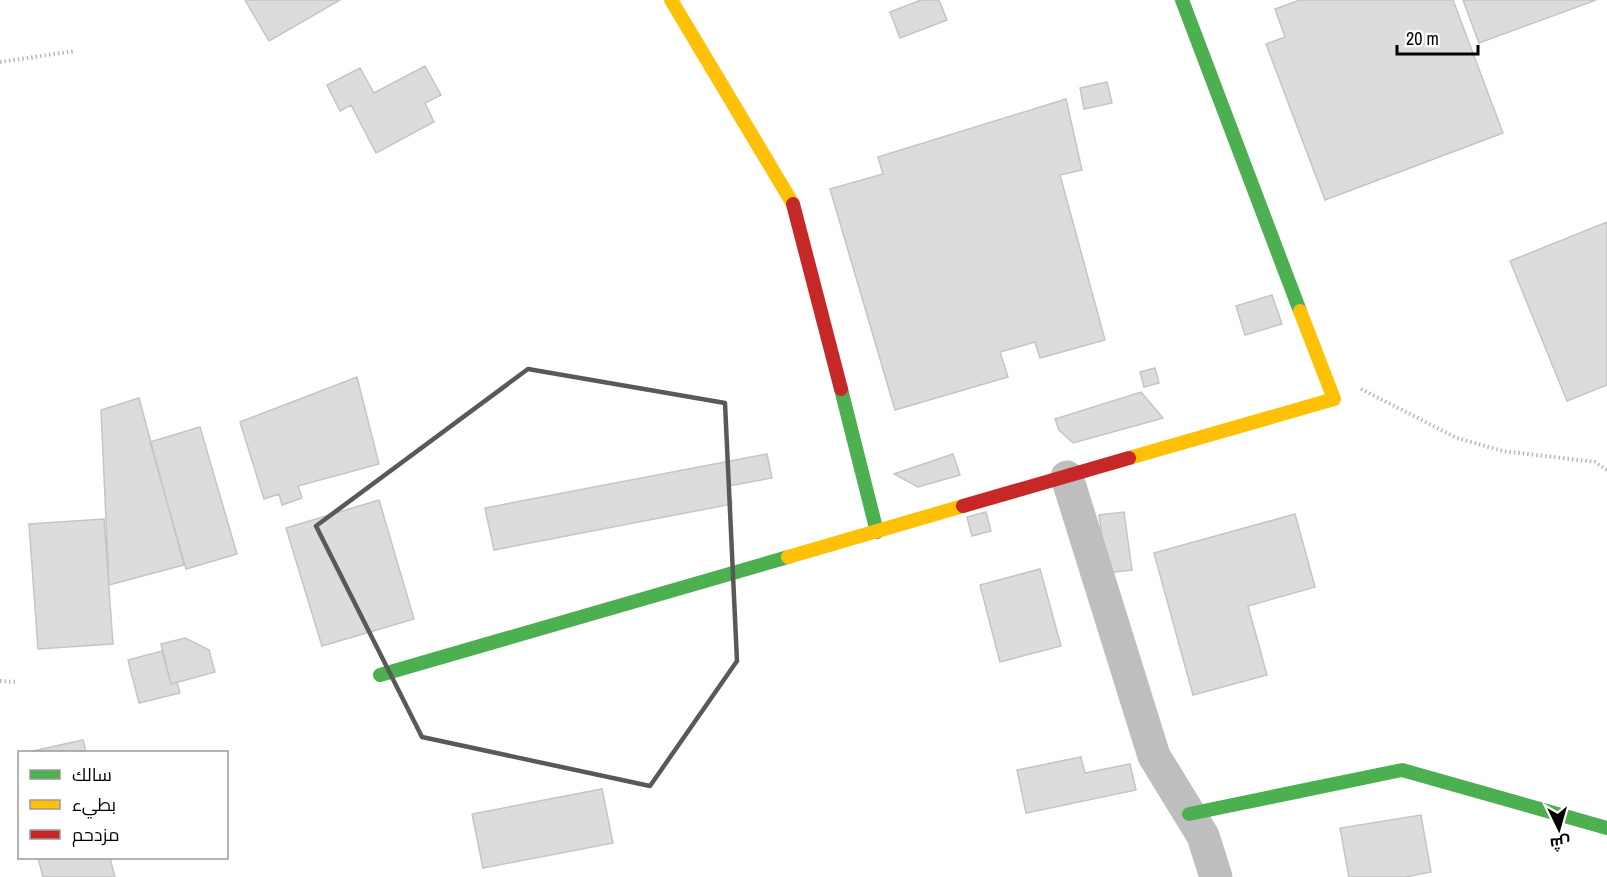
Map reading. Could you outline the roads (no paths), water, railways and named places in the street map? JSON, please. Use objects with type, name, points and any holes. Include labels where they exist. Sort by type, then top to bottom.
[{"type":"street","points":[[671,0],[794,205],[877,532]]},
{"type":"street","points":[[380,675],[1334,399],[1182,0]]},
{"type":"street","points":[[1067,477],[1154,756],[1203,836],[1216,877]]},
{"type":"street","points":[[1189,814],[1402,770],[1607,828]]}]
